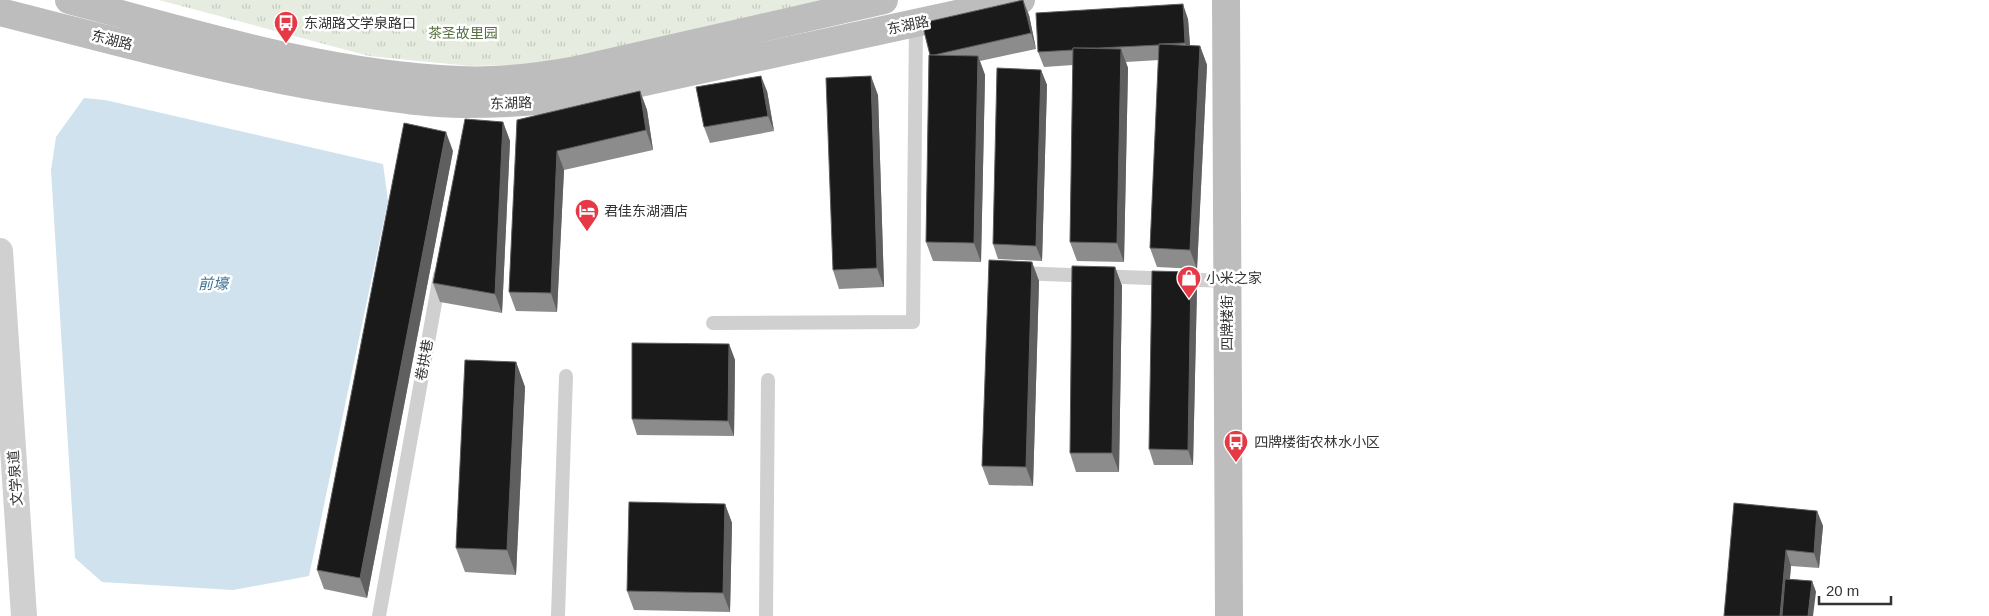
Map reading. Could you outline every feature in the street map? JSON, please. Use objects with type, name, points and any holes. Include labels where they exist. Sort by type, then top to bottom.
[{"type":"main road","name":"东湖路","points":[[69,0],[273,54],[366,71],[470,80],[536,77],[576,70],[884,0]]},
{"type":"main road","name":"东湖路","points":[[0,12],[290,82],[469,109],[580,96],[1021,0]]},
{"type":"main road","name":"四牌楼街","points":[[1226,0],[1229,616]]},
{"type":"street","name":"文学泉道","points":[[0,251],[24,616]]},
{"type":"lane","points":[[713,323],[913,322],[916,23]]},
{"type":"lane","name":"卷拱巷","points":[[379,616],[442,260]]},
{"type":"lane","points":[[1011,272],[1227,281]]},
{"type":"lane","points":[[558,616],[566,376]]},
{"type":"lane","points":[[766,616],[768,380]]},
{"type":"green space","name":"茶圣故里园","points":[[159,0],[833,0],[552,64],[470,66],[369,56]]},
{"type":"water","name":"前壕","points":[[84,98],[105,100],[383,164],[388,201],[309,576],[233,590],[102,582],[75,558],[51,170],[56,137]]},
{"type":"building","points":[[1023,0],[1031,33],[930,55],[922,23]]},
{"type":"building","points":[[1183,4],[1185,43],[1073,48],[1073,50],[1038,52],[1036,13]]},
{"type":"building","points":[[1159,44],[1200,46],[1190,250],[1150,248]]},
{"type":"building","points":[[1073,48],[1121,49],[1117,243],[1070,242]]},
{"type":"building","points":[[929,55],[978,56],[974,243],[926,242]]},
{"type":"building","points":[[997,68],[1041,70],[1036,246],[993,244]]},
{"type":"building","points":[[761,76],[768,116],[704,127],[696,87]]},
{"type":"building","points":[[871,76],[877,268],[833,270],[826,78]]},
{"type":"building","points":[[640,91],[646,130],[557,151],[551,293],[509,292],[517,120]]},
{"type":"building","points":[[465,119],[503,122],[495,294],[433,283]]},
{"type":"building","points":[[404,123],[446,132],[360,578],[317,570]]},
{"type":"building","points":[[989,260],[1032,262],[1026,467],[982,466]]},
{"type":"building","points":[[1072,266],[1115,267],[1112,453],[1070,453]]},
{"type":"building","points":[[1152,271],[1191,272],[1188,450],[1149,449]]},
{"type":"building","points":[[632,343],[729,344],[728,421],[632,419]]},
{"type":"building","points":[[465,360],[516,362],[507,550],[456,548]]},
{"type":"building","points":[[629,502],[725,504],[723,593],[627,591]]},
{"type":"building","points":[[1734,503],[1817,511],[1814,553],[1786,550],[1780,616],[1724,616]]},
{"type":"building","points":[[1785,579],[1812,581],[1808,616],[1782,616]]},
{"type":"place","name":"东湖路文学泉路口","points":[[286,44]]},
{"type":"place","name":"君佳东湖酒店","points":[[587,232]]},
{"type":"place","name":"小米之家","points":[[1189,299]]},
{"type":"place","name":"四牌楼街农林水小区","points":[[1236,463]]}]
